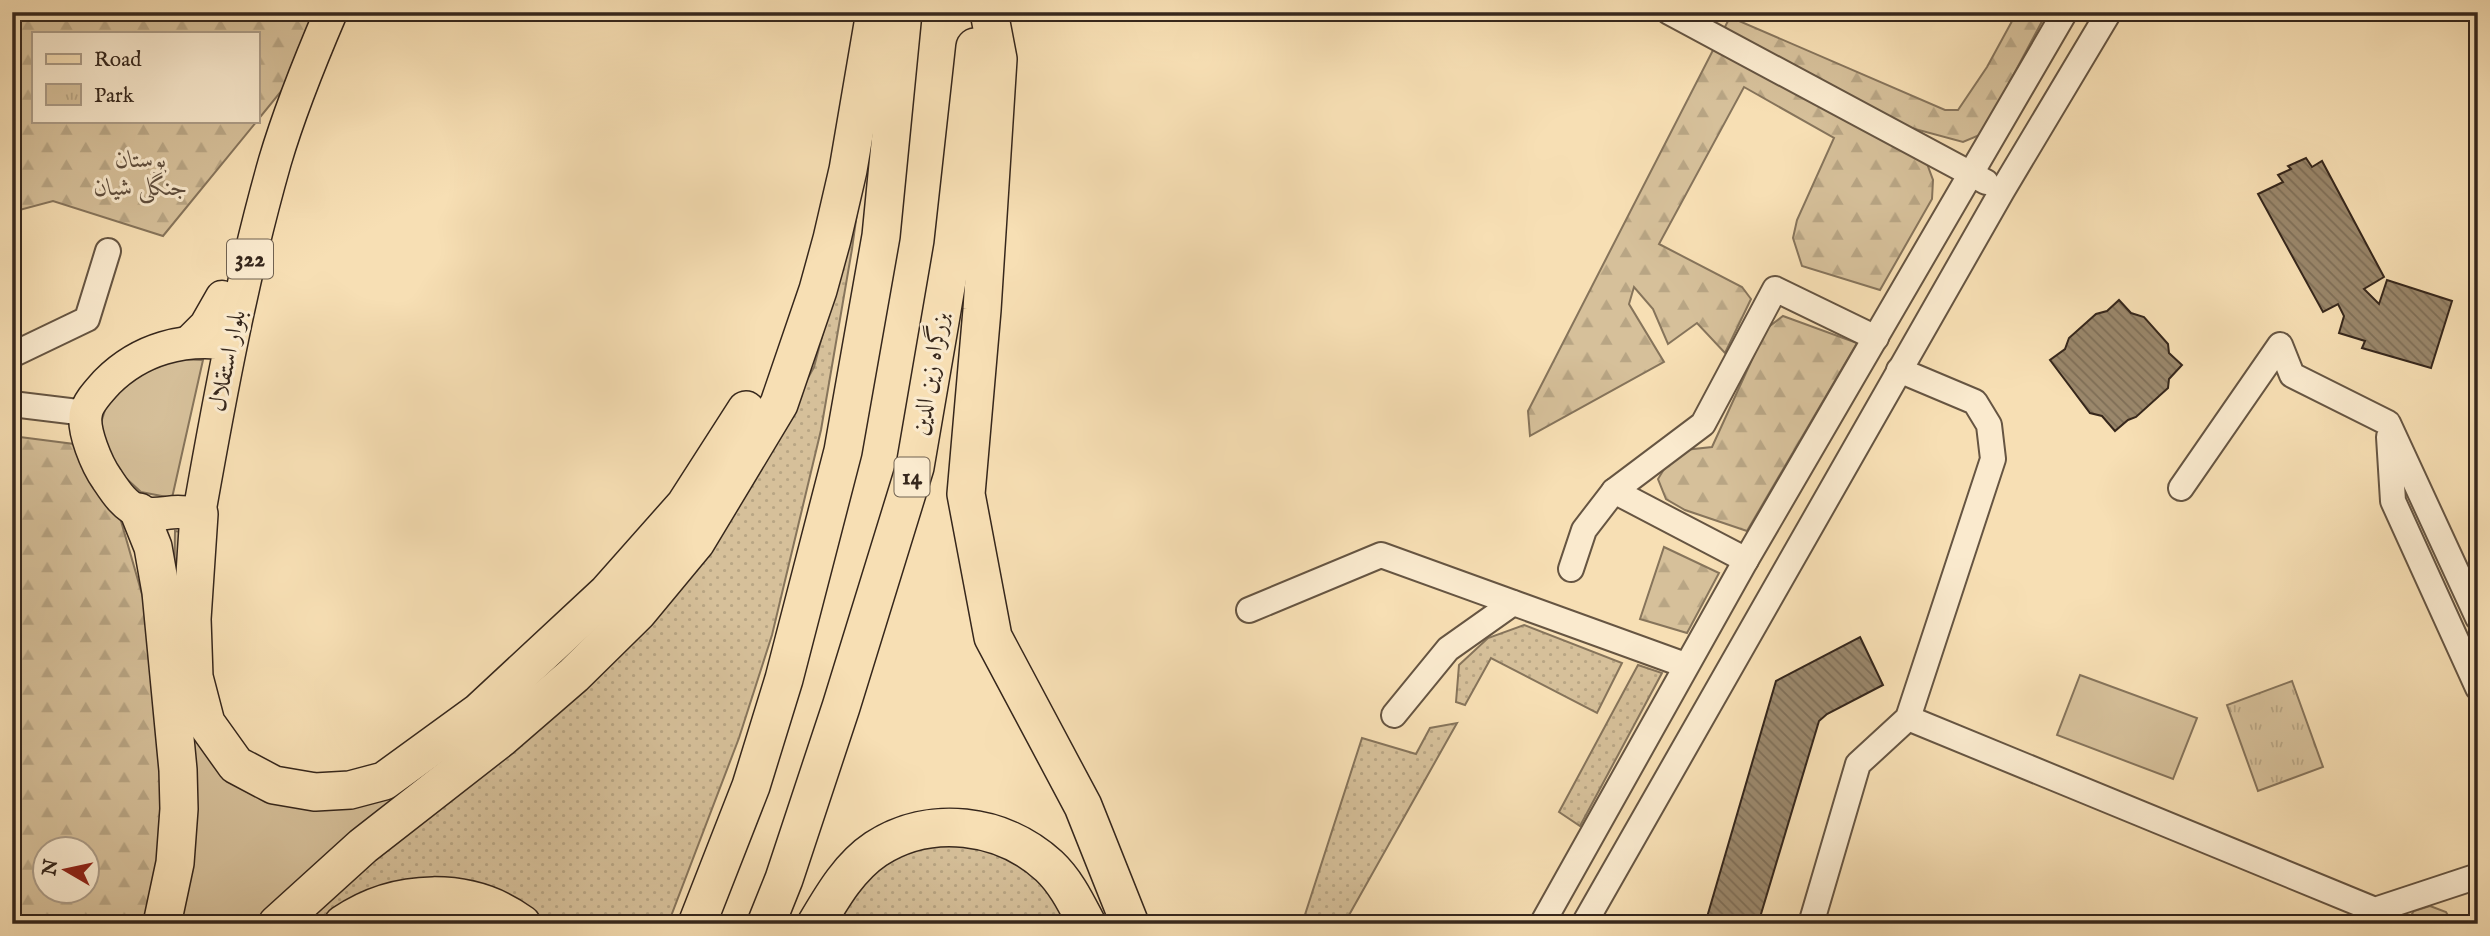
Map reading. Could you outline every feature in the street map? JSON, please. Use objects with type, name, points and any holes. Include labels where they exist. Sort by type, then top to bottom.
[{"type":"highway","points":[[277,924],[363,846],[500,739],[574,675],[638,612],[696,542],[779,404],[832,239],[848,170],[875,12]]},
{"type":"highway","points":[[697,924],[751,786],[784,679],[843,452],[881,236],[903,12]]},
{"type":"highway","name":"بزرگراه زین الدین","points":[[766,924],[841,707],[915,467],[953,246],[979,12]]},
{"type":"highway","points":[[989,12],[998,59],[982,310],[966,494],[993,637],[1083,806],[1130,924]]},
{"type":"highway","points":[[189,513],[194,677],[206,723],[236,765],[274,785],[315,792],[350,790],[384,780],[478,712],[607,593],[656,540],[685,505],[807,319]]},
{"type":"highway","points":[[139,512],[153,547],[161,592],[178,770],[176,863],[162,924]]},
{"type":"highway","points":[[161,592],[189,513]]},
{"type":"highway","points":[[816,924],[836,889],[874,850],[898,837],[950,827],[979,829],[1008,838],[1031,852],[1050,867],[1070,891],[1087,924]]},
{"type":"highway","points":[[343,924],[393,900],[429,896],[475,900],[493,906],[522,924]]},
{"type":"main road","name":"بلوار استقلال","points":[[189,513],[211,342],[253,166],[280,82],[311,12]]},
{"type":"main road","name":"بلوار استقلال","points":[[211,342],[303,77],[331,12]]},
{"type":"main road","points":[[189,513],[157,515],[139,512],[118,496],[97,465],[86,413],[99,390],[120,369],[150,352],[211,342]]},
{"type":"street","points":[[1669,12],[2002,191]]},
{"type":"street","points":[[1542,924],[1685,665],[2065,12]]},
{"type":"street","points":[[1584,924],[2002,191],[2109,12]]},
{"type":"street","points":[[12,355],[87,319],[108,251]]},
{"type":"street","points":[[1571,569],[1584,530],[1614,491],[1703,424],[1774,289],[1876,338]]},
{"type":"street","points":[[2181,488],[2280,345],[2292,375],[2388,423],[2478,617],[2451,629]]},
{"type":"street","points":[[1811,924],[1858,764],[1908,719],[1993,459],[1989,425],[1975,402],[1899,370]]},
{"type":"street","points":[[12,404],[86,413]]},
{"type":"street","points":[[2388,423],[2393,501],[2478,688]]},
{"type":"street","points":[[1809,452],[1842,470]]},
{"type":"street","points":[[1614,491],[1746,559]]},
{"type":"street","points":[[1249,610],[1381,555],[1685,665]]},
{"type":"street","points":[[1394,715],[1448,649],[1513,603]]},
{"type":"street","points":[[1908,719],[2376,917],[2478,876]]},
{"type":"green space","name":"بوستان جنگلی شیان","points":[[12,12],[330,12],[296,73],[259,119],[259,32],[32,32],[32,122],[256,122],[163,236],[53,201],[12,212]]},
{"type":"green space","points":[[2017,12],[2047,12],[1982,134],[1963,142],[1878,119],[1926,161],[1933,180],[1932,199],[1880,290],[1802,266],[1793,238],[1797,220],[1834,138],[1744,87],[1659,244],[1742,287],[1751,299],[1725,353],[1697,323],[1668,344],[1653,309],[1634,287],[1629,304],[1664,362],[1530,436],[1528,411],[1730,17],[1945,110],[1958,110],[1987,67]]},
{"type":"green space","points":[[876,74],[852,249],[821,430],[772,635],[739,738],[668,924],[537,924],[331,918],[324,924],[291,924],[789,412],[814,367],[837,279]]},
{"type":"green space","points":[[1783,316],[1857,343],[1747,531],[1685,510],[1666,499],[1658,479],[1675,451],[1712,447],[1766,329]]},
{"type":"green space","points":[[173,359],[203,360],[172,498],[141,492],[117,470],[105,445],[101,423],[108,400],[128,376]]},
{"type":"green space","points":[[12,436],[74,444],[119,514],[162,664],[168,834],[144,924],[12,924]]},
{"type":"green space","points":[[175,531],[193,534],[190,706],[316,807],[573,638],[620,617],[264,924],[169,924]]},
{"type":"green space","points":[[1664,547],[1719,573],[1687,633],[1640,619]]},
{"type":"green space","points":[[1524,625],[1622,663],[1597,713],[1491,658],[1465,705],[1456,702],[1459,665],[1488,638]]},
{"type":"green space","points":[[1638,665],[1662,673],[1580,826],[1559,812]]},
{"type":"green space","points":[[2080,675],[2197,718],[2173,779],[2057,735]]},
{"type":"green space","points":[[2292,681],[2323,767],[2258,791],[2227,705]]},
{"type":"green space","points":[[1457,723],[1344,924],[1302,924],[1362,738],[1416,754],[1430,728]]},
{"type":"green space","points":[[945,837],[1026,859],[1078,924],[828,924],[874,862]]},
{"type":"green space","points":[[415,906],[500,924],[362,924]]},
{"type":"green space","points":[[2430,906],[2446,912],[2453,924],[2405,924],[2414,911]]},
{"type":"building","points":[[2306,158],[2312,167],[2322,161],[2384,277],[2364,289],[2379,304],[2387,280],[2452,301],[2431,368],[2362,348],[2365,341],[2339,333],[2344,316],[2338,304],[2323,312],[2258,194],[2283,182],[2278,175],[2291,169],[2288,166]]},
{"type":"building","points":[[2119,300],[2131,313],[2144,317],[2168,344],[2169,353],[2182,365],[2169,379],[2168,388],[2136,417],[2115,431],[2102,416],[2090,413],[2050,360],[2065,349],[2069,338],[2096,314],[2107,311]]},
{"type":"building","points":[[1860,637],[1883,685],[1827,714],[1819,721],[1758,924],[1705,924],[1776,681]]}]
